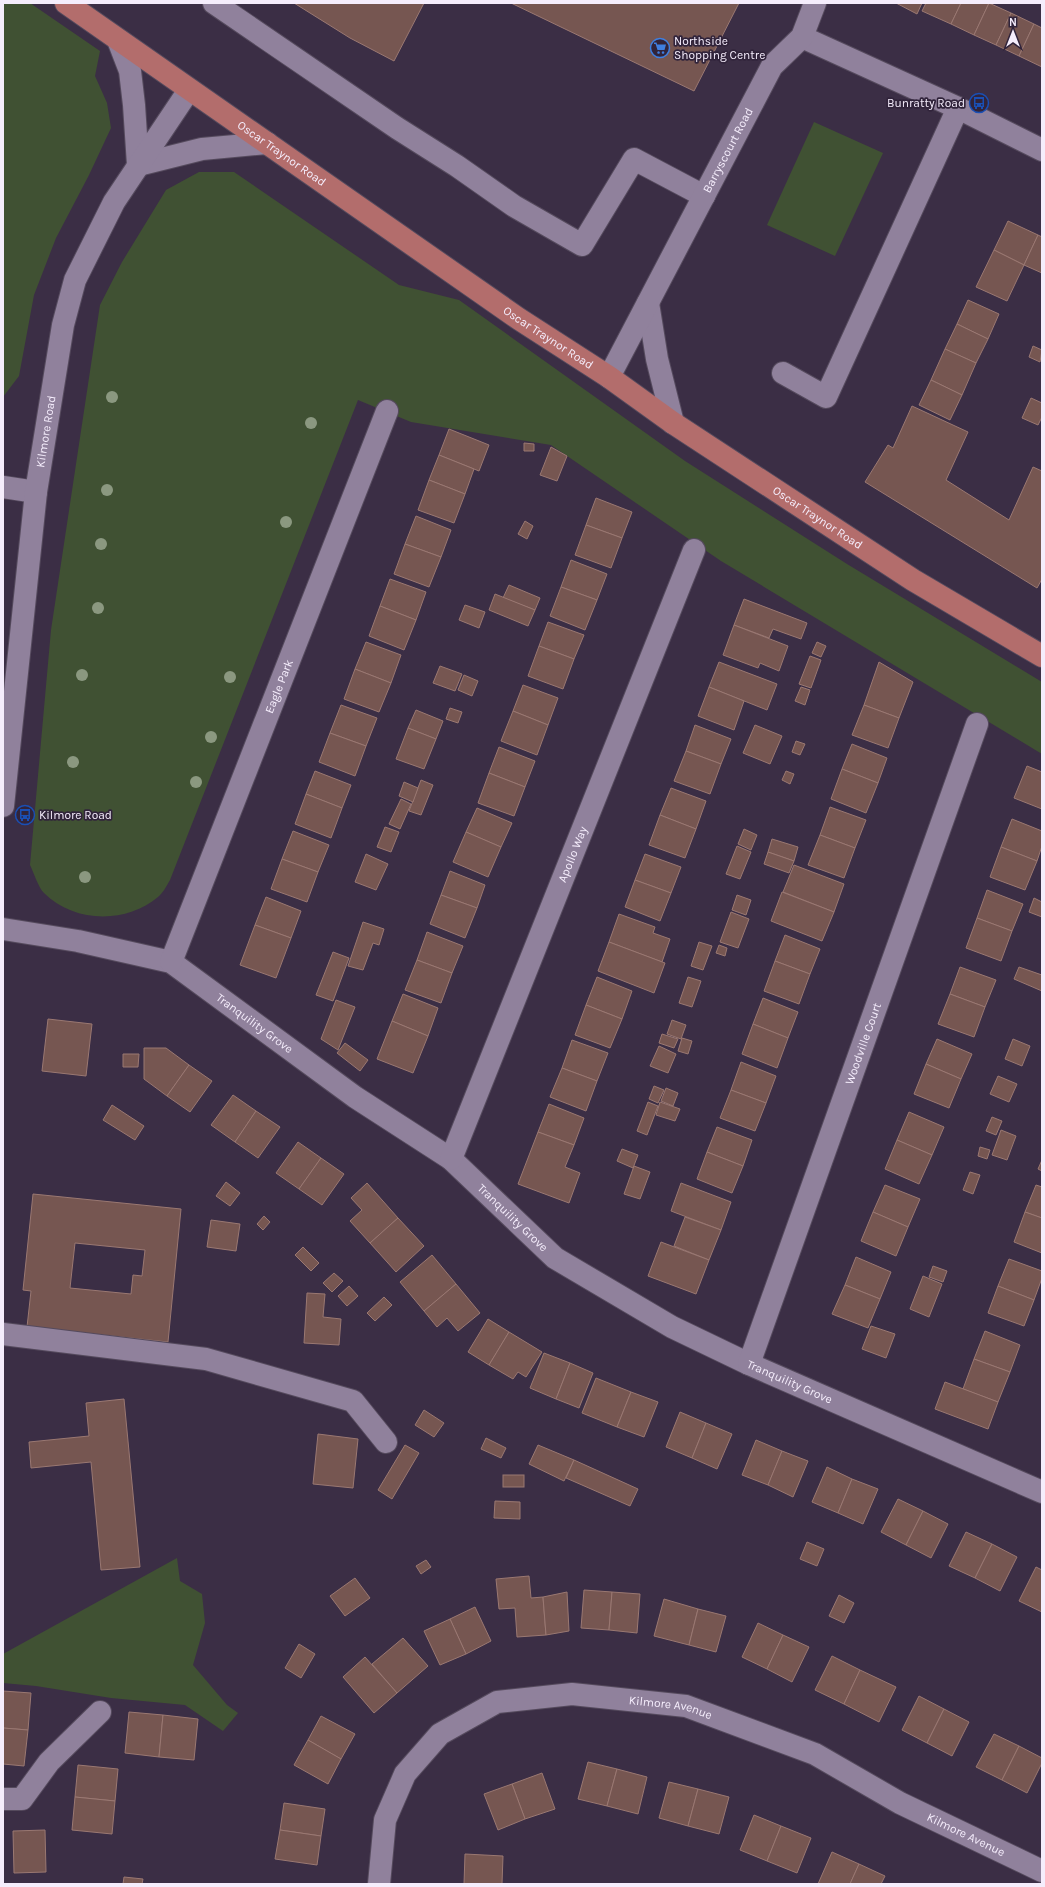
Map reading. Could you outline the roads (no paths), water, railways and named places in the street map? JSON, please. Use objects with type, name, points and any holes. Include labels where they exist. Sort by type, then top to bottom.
[{"type":"main road","name":"Oscar Traynor Road","points":[[66,3],[519,319],[609,376],[673,423],[913,580],[1042,656]]},
{"type":"street","points":[[214,3],[514,206],[582,245],[634,159],[704,196]]},
{"type":"street","name":"Barryscourt Road","points":[[609,376],[772,66],[802,37],[815,3]]},
{"type":"street","points":[[802,37],[958,108],[1042,150]]},
{"type":"street","points":[[118,40],[130,72],[138,165],[202,149],[267,143]]},
{"type":"street","name":"Kilmore Road","points":[[3,806],[36,492],[63,324],[75,280],[114,202],[189,90]]},
{"type":"street","points":[[783,373],[826,397],[958,108]]},
{"type":"street","points":[[648,303],[656,359],[673,423]]},
{"type":"street","name":"Eagle Park","points":[[171,962],[386,411]]},
{"type":"street","points":[[3,488],[36,492]]},
{"type":"street","name":"Apollo Way","points":[[451,1159],[694,550]]},
{"type":"street","name":"Woodville Court","points":[[749,1364],[977,724]]},
{"type":"street","name":"Tranquility Grove","points":[[3,929],[78,941],[171,962],[355,1097],[451,1159],[555,1258],[672,1327],[749,1364],[1042,1492]]},
{"type":"street","points":[[3,1334],[206,1359],[309,1388],[353,1401],[386,1442]]},
{"type":"street","name":"Kilmore Avenue","points":[[379,1884],[385,1820],[405,1774],[440,1734],[497,1702],[572,1694],[686,1706],[808,1751],[900,1803],[1042,1871]]},
{"type":"street","points":[[3,1799],[22,1799],[49,1762],[100,1712]]},
{"type":"place","name":"Northside Shopping Centre","points":[[660,48]]},
{"type":"place","name":"Bunratty Road","points":[[979,103]]},
{"type":"place","name":"Kilmore Road","points":[[25,815]]}]
